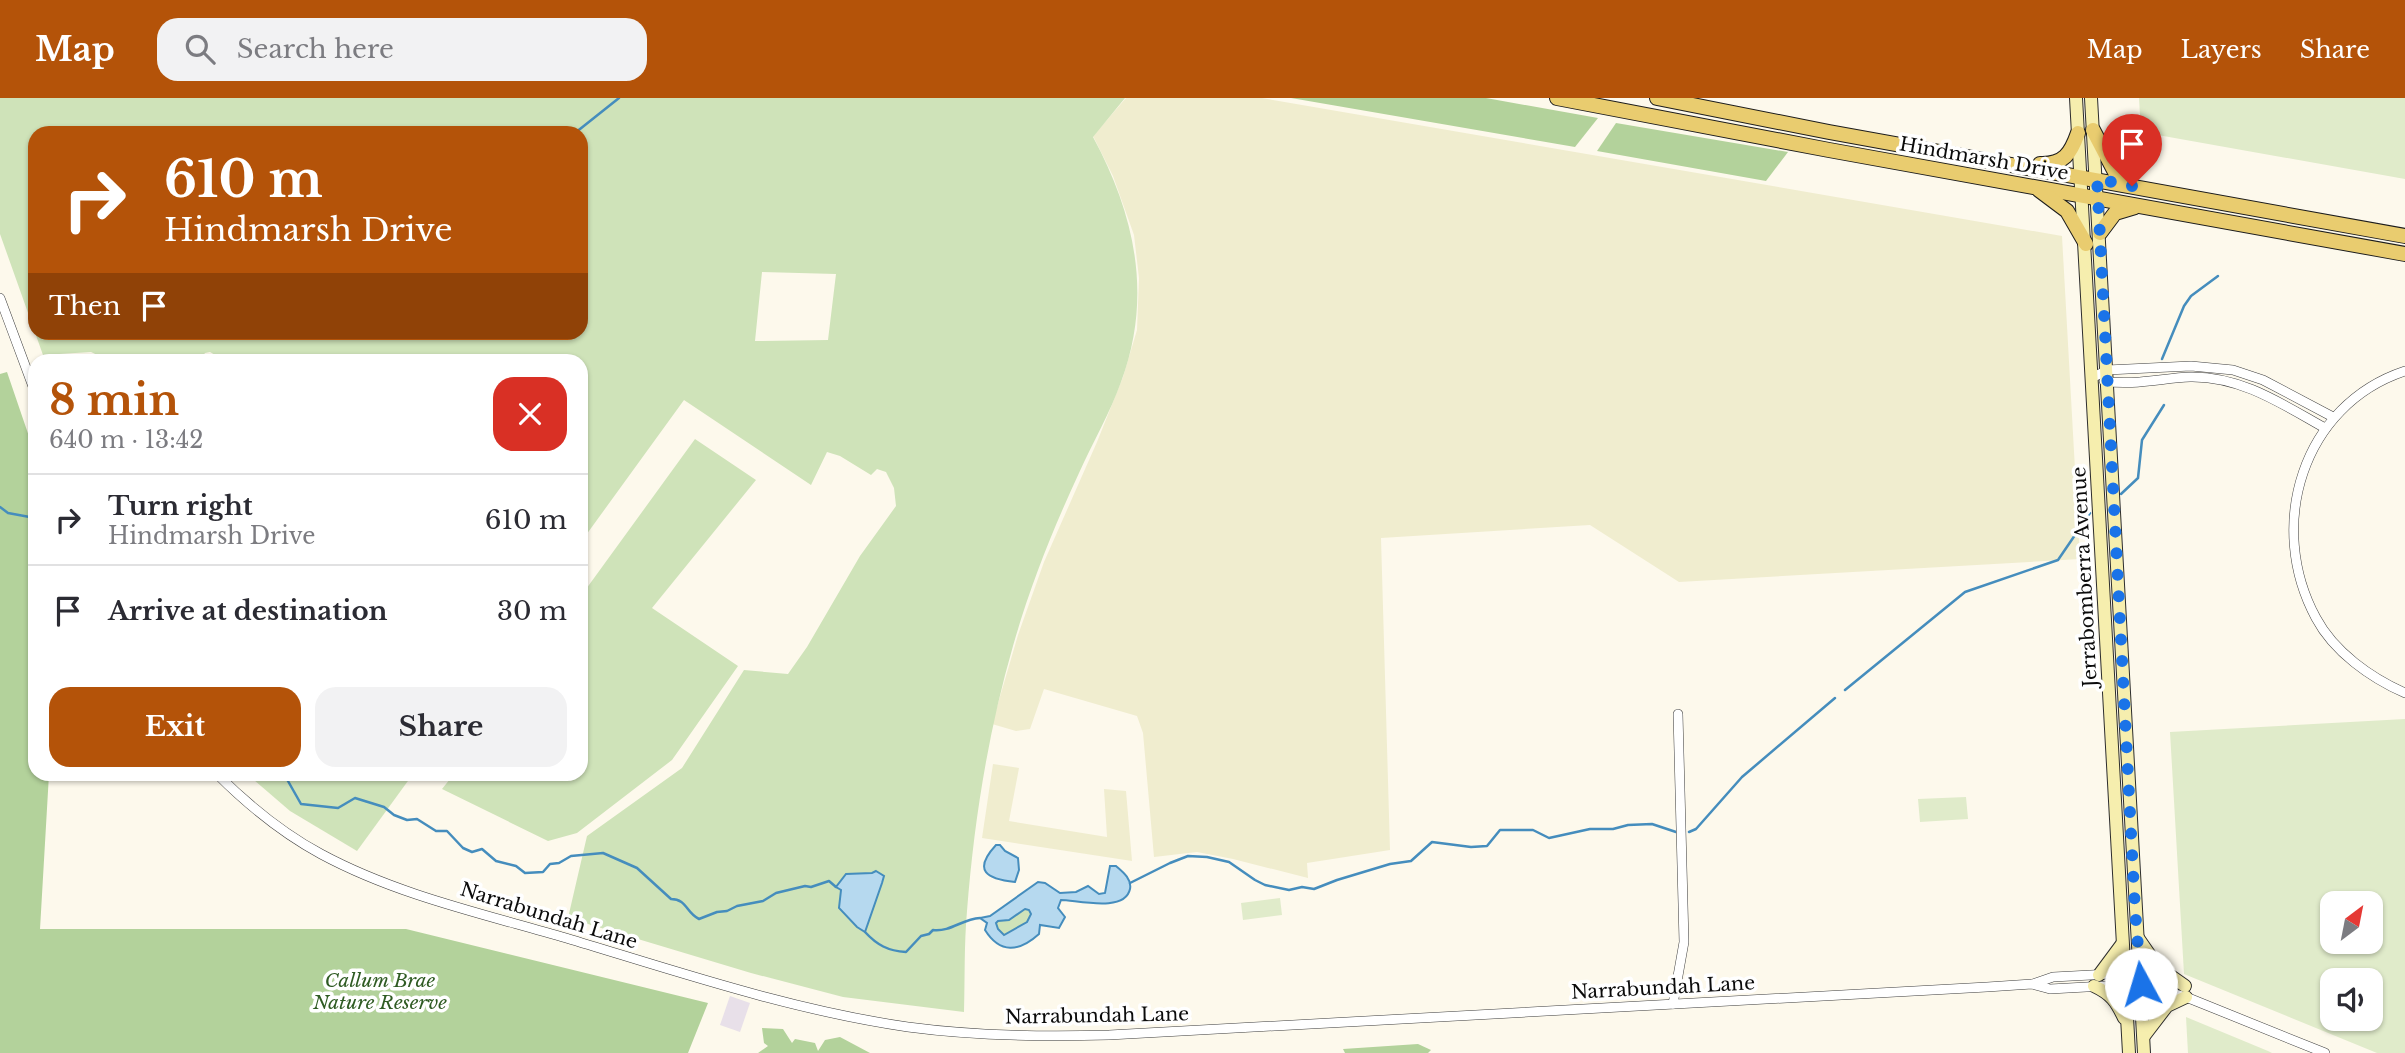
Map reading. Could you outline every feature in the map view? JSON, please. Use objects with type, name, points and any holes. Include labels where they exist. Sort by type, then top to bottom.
[{"type":"main road","name":"Hindmarsh Drive","points":[[1557,98],[1617,104],[2081,195],[2405,254]]},
{"type":"main road","name":"Hindmarsh Drive","points":[[1657,98],[1829,132],[2405,236]]},
{"type":"main road","points":[[1987,160],[2055,164],[2069,153],[2085,132],[2116,174],[2132,186]]},
{"type":"main road","points":[[2025,184],[2061,205],[2072,218],[2085,244]]},
{"type":"main road","points":[[2100,233],[2115,213],[2140,206]]},
{"type":"street","name":"Jerrabomberra Avenue","points":[[2076,98],[2097,179],[2144,1053]]},
{"type":"street","name":"Jerrabomberra Avenue","points":[[2091,98],[2085,132],[2081,195],[2129,1053]]},
{"type":"street","points":[[0,298],[28,373]]},
{"type":"street","points":[[2092,378],[2191,366],[2234,370],[2263,380],[2333,417]]},
{"type":"street","points":[[2405,371],[2377,383],[2333,417],[2303,473],[2295,509],[2295,552],[2305,595],[2317,620],[2343,652],[2382,682],[2405,692]]},
{"type":"street","points":[[2107,376],[2192,377],[2230,381],[2256,390],[2325,428]]},
{"type":"street","points":[[2094,404],[2109,402]]},
{"type":"street","points":[[1673,1004],[1684,942],[1678,714]]},
{"type":"street","name":"Narrabundah Lane","points":[[225,781],[255,809],[296,839],[338,863],[375,879],[726,987],[808,1008],[890,1024],[963,1033],[1061,1036],[2032,985],[2050,989],[2126,977],[2140,970],[2152,971],[2218,1009],[2325,1053]]},
{"type":"street","points":[[2136,935],[2158,967],[2185,991],[2168,1006],[2144,1036]]},
{"type":"street","points":[[2122,944],[2096,980],[2115,1000],[2127,1025]]},
{"type":"street","name":"Narrabundah Lane","points":[[2126,977],[2141,984],[2185,991]]},
{"type":"shaded area","points":[[1126,98],[1262,98],[2062,236],[2080,559],[1679,582],[1590,525],[1381,538],[1390,850],[1307,863],[1308,878],[1197,852],[1154,857],[1143,733],[1137,716],[1044,689],[1030,729],[1016,731],[992,724],[1018,635],[1044,562],[1097,442],[1123,377],[1137,330],[1139,278],[1134,235],[1113,176],[1093,136]]},
{"type":"shaded area","points":[[993,764],[1019,768],[1009,821],[1107,837],[1104,789],[1126,791],[1132,861],[982,838]]},
{"type":"shaded area","points":[[730,996],[750,1003],[740,1032],[720,1025]]},
{"type":"green space","points":[[0,98],[1125,98],[1093,137],[1120,196],[1135,257],[1136,318],[1131,350],[1117,394],[1069,494],[1043,558],[1004,679],[983,777],[974,844],[966,924],[964,1012],[843,997],[751,973],[568,918],[587,836],[682,768],[744,670],[788,674],[807,647],[860,556],[896,506],[894,488],[886,472],[877,469],[871,475],[840,456],[827,452],[811,485],[684,400],[588,532],[588,354],[43,354],[38,340],[588,340],[588,126],[28,126],[28,313],[0,234]],"holes":[[[762,272],[836,274],[828,340],[755,341]]]},
{"type":"green space","points":[[1291,98],[1486,98],[1598,118],[1575,147]]},
{"type":"green space","points":[[2139,98],[2405,98],[2405,179],[2141,132]]},
{"type":"green space","points":[[1616,123],[1788,152],[1766,181],[1597,151]]},
{"type":"green space","name":"Callum Brae Nature Reserve","points":[[7,372],[28,434],[28,781],[49,781],[40,929],[406,929],[708,1003],[688,1053],[0,1053],[0,374]]},
{"type":"green space","points":[[695,439],[756,480],[652,608],[738,666],[672,760],[577,833],[548,841],[442,789],[448,781],[588,781],[588,586]]},
{"type":"green space","points":[[2405,719],[2405,1053],[2377,1053],[2323,1031],[2383,1031],[2383,968],[2320,968],[2320,1030],[2184,974],[2170,732]]},
{"type":"green space","points":[[255,781],[408,781],[357,851],[290,811]]},
{"type":"green space","points":[[1966,797],[1968,819],[1920,822],[1918,799]]},
{"type":"green space","points":[[1280,898],[1282,915],[1243,920],[1241,903]]},
{"type":"green space","points":[[1025,909],[1030,909],[1032,914],[1027,922],[1004,935],[998,929],[998,921],[1009,920]]},
{"type":"green space","points":[[2186,1017],[2268,1051],[2272,1053],[2188,1053]]},
{"type":"green space","points":[[762,1028],[783,1029],[792,1043],[795,1039],[815,1043],[818,1051],[825,1040],[840,1037],[870,1053],[758,1053],[768,1046],[764,1043]]},
{"type":"green space","points":[[1418,1044],[1431,1050],[1428,1053],[1345,1053],[1343,1049]]},
{"type":"water","points":[[996,845],[1018,858],[1019,870],[1015,882],[997,879],[986,872],[985,861]]},
{"type":"water","points":[[1110,866],[1116,866],[1130,882],[1126,896],[1119,901],[1099,904],[1061,900],[1058,908],[1065,917],[1059,928],[1040,925],[1039,934],[1017,947],[1003,947],[997,943],[985,930],[987,923],[980,918],[990,916],[1038,882],[1045,883],[1060,893],[1076,892],[1088,886],[1099,894],[1105,893]],"holes":[[[1025,909],[1031,914],[1027,922],[1004,935],[998,929],[998,921],[1009,920]]]},
{"type":"water","points":[[876,871],[884,876],[865,932],[839,908],[841,890],[836,887],[846,874]]},
{"type":"waterway","points":[[584,126],[619,98]]},
{"type":"waterway","points":[[2162,359],[2184,306],[2191,296],[2218,276]]},
{"type":"waterway","points":[[2121,494],[2138,478],[2142,440],[2164,405]]},
{"type":"waterway","points":[[0,507],[8,513],[28,517]]},
{"type":"waterway","points":[[1845,690],[1965,592],[2058,560],[2090,513]]},
{"type":"waterway","points":[[1689,832],[1696,829],[1742,777],[1835,698]]},
{"type":"waterway","points":[[288,781],[301,804],[338,808],[355,798],[384,807],[407,820],[417,819],[436,831],[447,831],[463,848],[472,852],[482,849],[496,861],[516,866],[525,873],[543,872],[550,864],[559,863],[571,856],[603,853],[637,868],[671,899],[680,901],[699,919],[805,886],[811,887],[829,881],[836,887]]},
{"type":"waterway","points":[[1130,883],[1188,856],[1229,862],[1265,885],[1289,890],[1302,887],[1314,889],[1390,864],[1411,861],[1432,842],[1471,847],[1487,846],[1500,830],[1533,830],[1549,838],[1590,829],[1652,824],[1676,832]]},
{"type":"waterway","points":[[865,932],[883,946],[906,952],[921,936],[933,930],[980,918]]},
{"type":"route","points":[[2132,186],[2097,179],[2136,935],[2141,984]]}]
